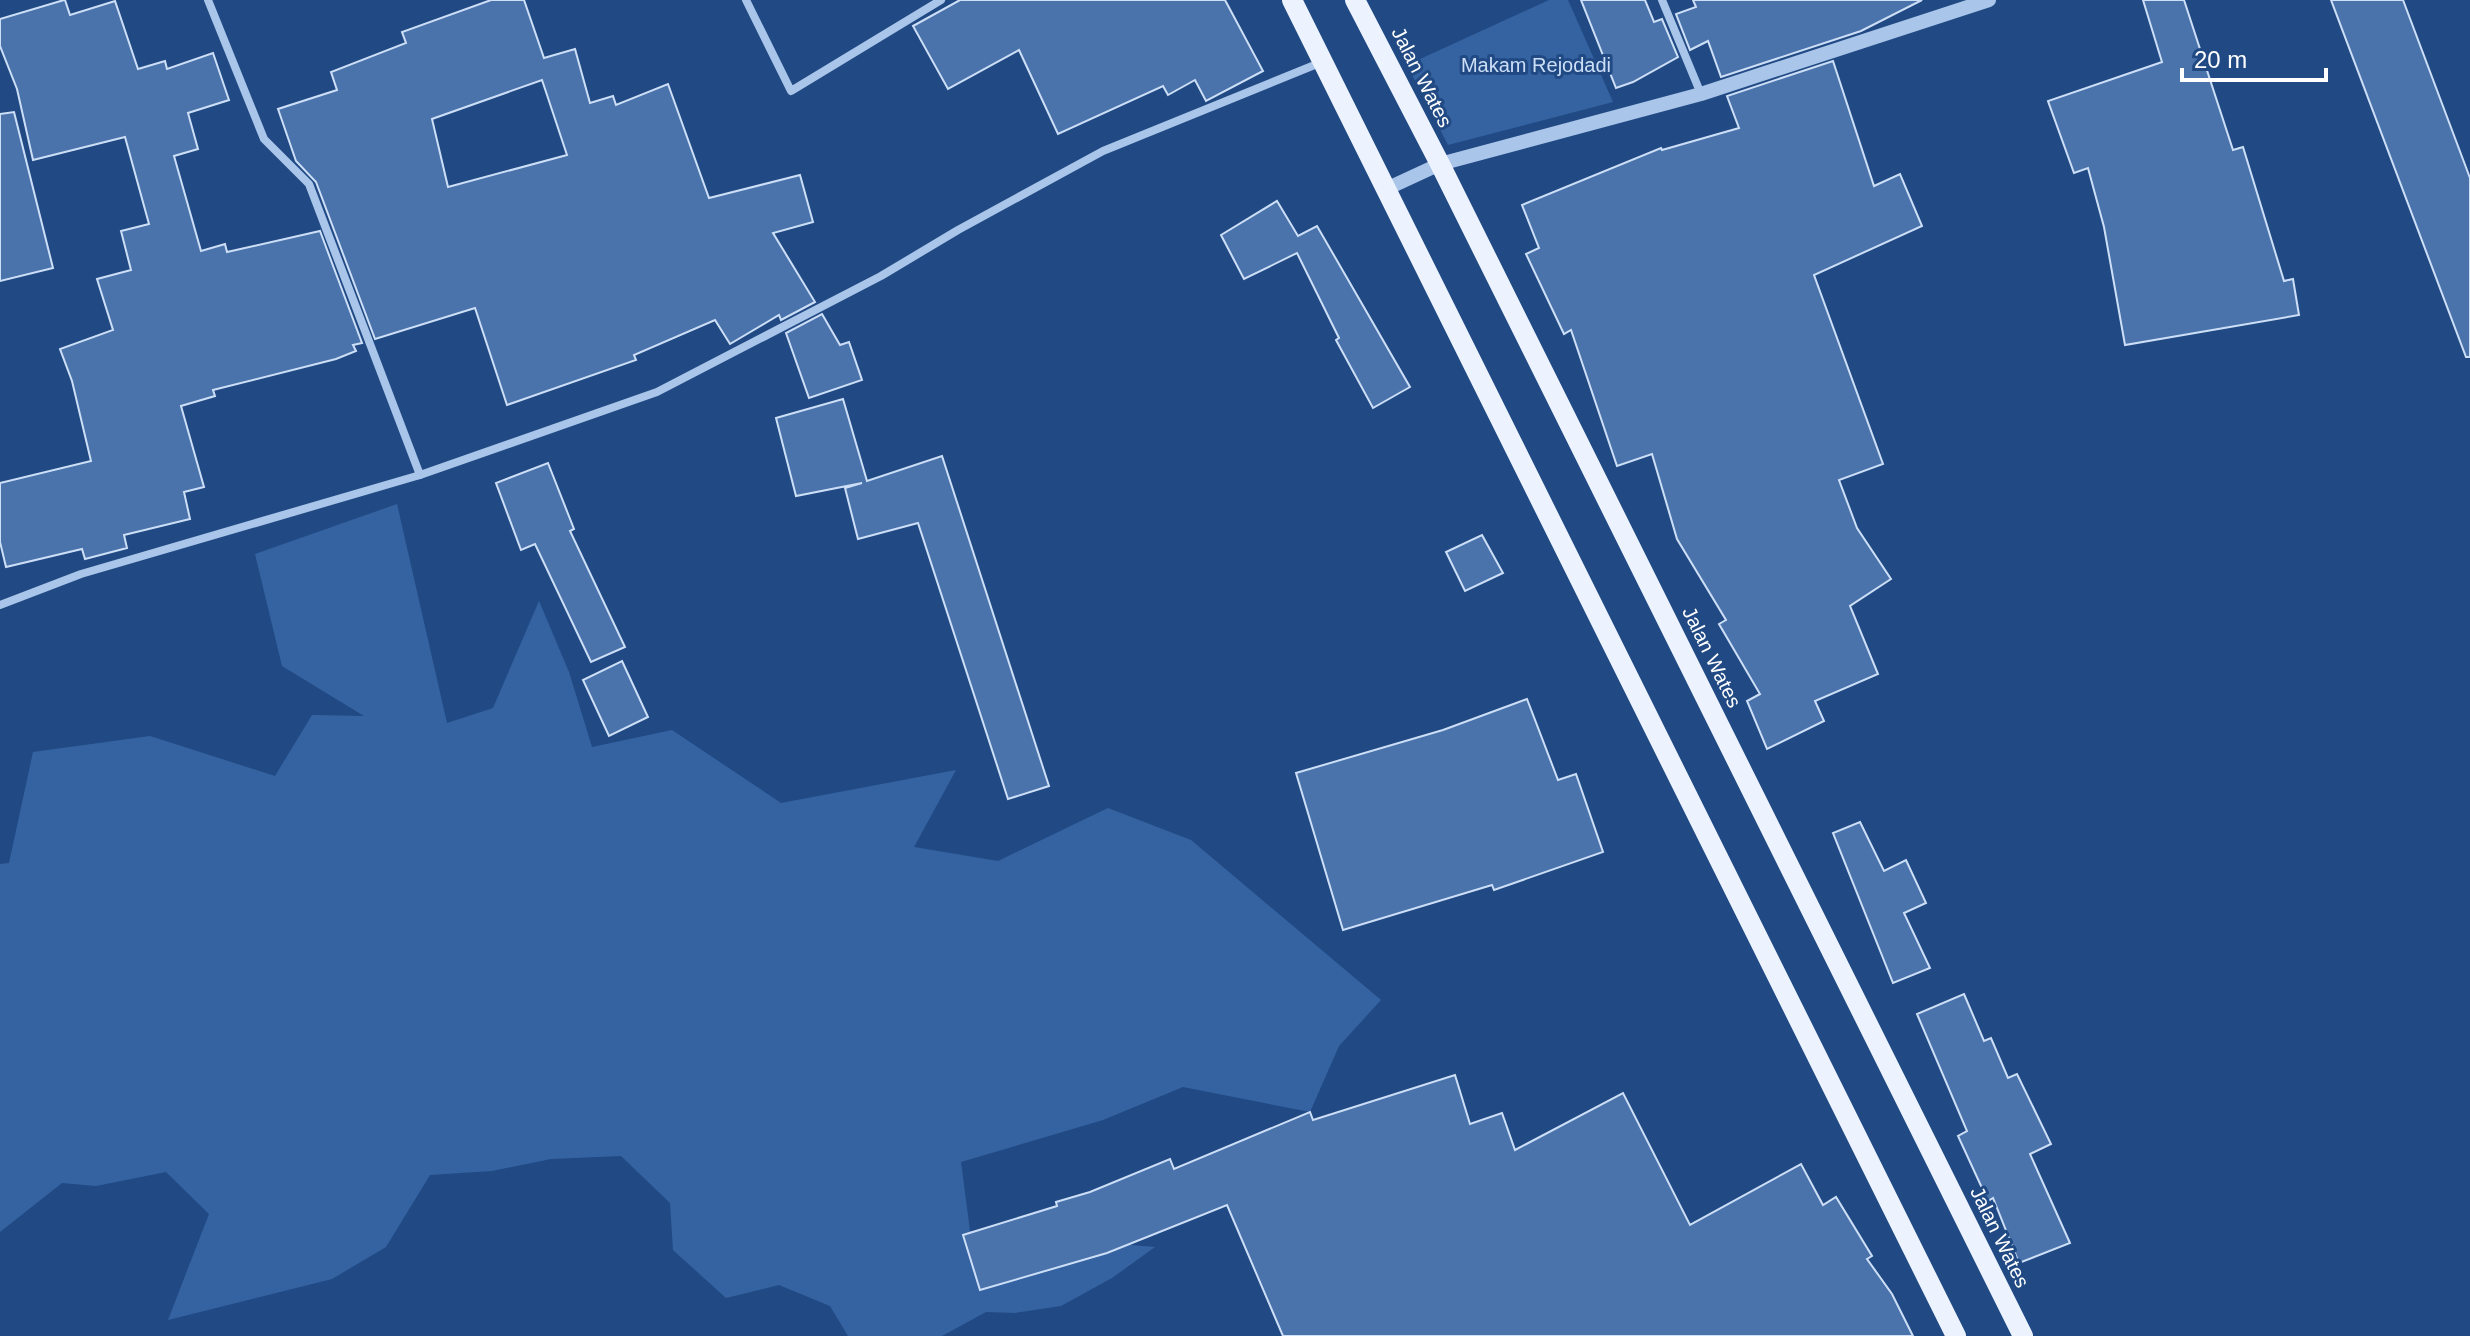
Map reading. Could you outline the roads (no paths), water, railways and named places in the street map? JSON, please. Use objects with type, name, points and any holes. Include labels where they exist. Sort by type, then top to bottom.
[{"type":"main road","points":[[1292,0],[1956,1336]]},
{"type":"main road","name":"Jalan Wates","points":[[1355,0],[1440,164],[2023,1336]]},
{"type":"street","points":[[208,0],[264,139],[309,184],[420,475]]},
{"type":"street","points":[[746,0],[791,91],[941,0]]},
{"type":"street","points":[[1662,0],[1701,94]]},
{"type":"street","points":[[1386,189],[1440,164],[1701,94],[1989,0]]},
{"type":"street","points":[[0,605],[81,574],[420,475],[657,392],[881,276],[1103,151],[1322,62]]},
{"type":"park label","name":"Makam Rejodadi","points":[[1536,65]]}]
